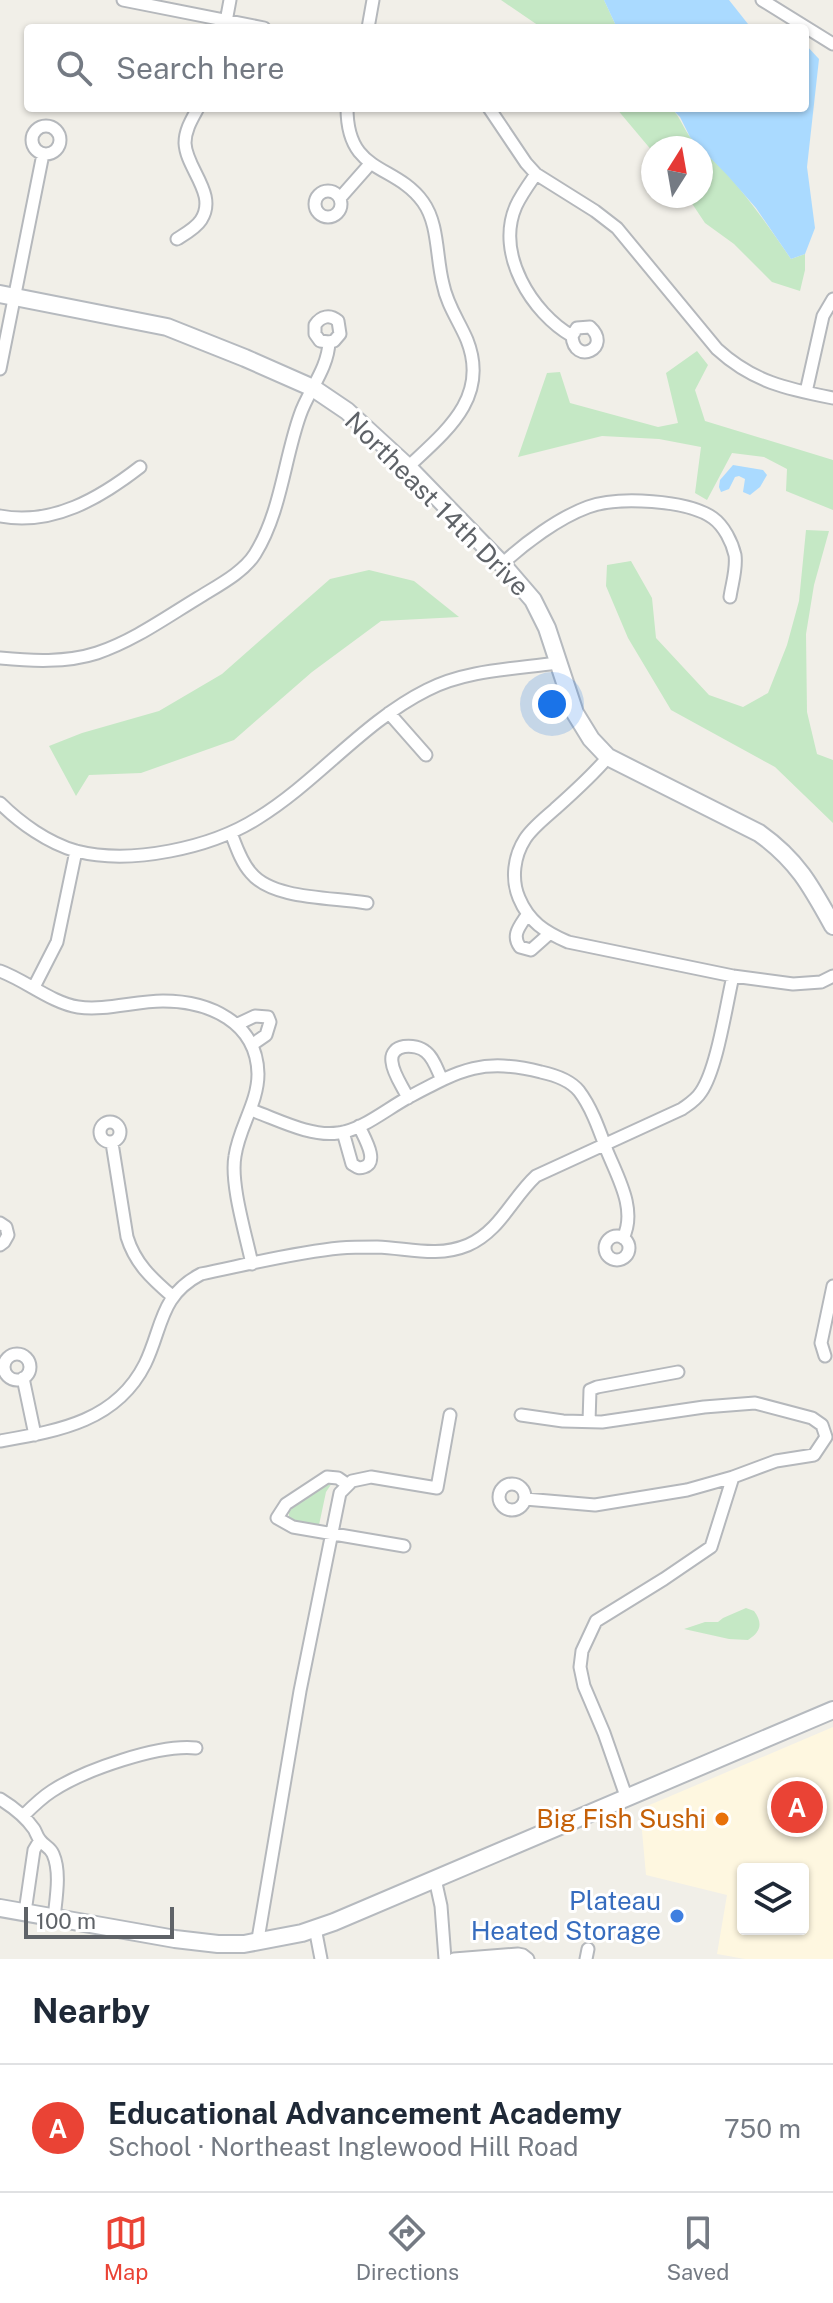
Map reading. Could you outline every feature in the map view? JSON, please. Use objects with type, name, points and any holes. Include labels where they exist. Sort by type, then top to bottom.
[{"type":"street","points":[[123,0],[225,24],[230,0]]},
{"type":"street","points":[[369,24],[373,0]]},
{"type":"street","points":[[762,0],[801,24]]},
{"type":"street","points":[[809,29],[833,44]]},
{"type":"street","points":[[177,239],[197,225],[205,211],[205,195],[185,143],[189,123],[196,112]]},
{"type":"street","points":[[347,112],[351,134],[370,164],[414,191],[429,212],[445,295],[471,354],[472,387],[454,424],[408,467]]},
{"type":"street","points":[[492,112],[518,153],[536,174],[617,228],[717,349],[733,364],[770,384],[833,398]]},
{"type":"street","points":[[0,369],[7,295],[43,154]]},
{"type":"street","points":[[340,198],[370,164]]},
{"type":"street","points":[[536,174],[516,207],[511,233],[515,267],[535,301],[559,328],[572,336]]},
{"type":"street","name":"Northeast 14th Drive","points":[[7,295],[167,327],[313,388],[347,411],[408,467],[533,600],[547,628],[575,713],[591,739],[608,757],[759,833],[776,845],[791,858],[811,885],[833,926]]},
{"type":"street","points":[[806,392],[823,316],[833,299]]},
{"type":"street","points":[[0,658],[59,660],[95,654],[139,634],[232,576],[253,557],[265,536],[300,412],[327,356],[329,342]]},
{"type":"street","points":[[0,516],[28,518],[67,511],[113,488],[140,467]]},
{"type":"street","points":[[502,564],[522,545],[588,507],[624,500],[652,501],[703,513],[722,526],[734,553],[736,566],[730,597]]},
{"type":"street","points":[[0,803],[38,833],[76,851],[107,855],[147,854],[199,844],[231,833],[257,819],[389,713],[442,683],[557,663]]},
{"type":"street","points":[[389,713],[426,755]]},
{"type":"street","points":[[608,757],[590,778],[526,836],[515,863],[514,879],[527,915],[549,934],[585,946],[733,976],[793,984],[811,984],[833,976]]},
{"type":"street","points":[[231,833],[250,873],[271,887],[303,896],[367,903]]},
{"type":"street","points":[[34,987],[57,942],[76,851]]},
{"type":"street","points":[[527,915],[516,933],[520,947],[531,950],[549,934]]},
{"type":"street","points":[[0,971],[76,1006],[164,1001],[184,1003],[212,1010],[238,1024],[253,1044],[258,1074],[234,1167],[252,1264]]},
{"type":"street","points":[[0,1441],[66,1428],[106,1410],[120,1398],[144,1365],[172,1296],[187,1281],[201,1274],[338,1248],[379,1247],[426,1253],[446,1252],[483,1236],[500,1221],[523,1188],[536,1176],[605,1146],[695,1100],[710,1072],[733,976]]},
{"type":"street","points":[[238,1024],[255,1016],[268,1017],[270,1022],[266,1035],[253,1044]]},
{"type":"street","points":[[408,1098],[392,1061],[393,1053],[399,1047],[403,1045],[424,1050],[442,1080]]},
{"type":"street","points":[[251,1110],[311,1131],[343,1132],[469,1069],[497,1064],[553,1075],[578,1089],[590,1109],[625,1196],[629,1215],[623,1238]]},
{"type":"street","points":[[343,1132],[352,1164],[358,1168],[365,1167],[372,1156],[359,1126]]},
{"type":"street","points":[[112,1143],[131,1250],[147,1274],[172,1296]]},
{"type":"street","points":[[0,1223],[6,1227],[8,1235],[0,1245]]},
{"type":"street","points":[[825,1356],[821,1343],[833,1286]]},
{"type":"street","points":[[589,1422],[590,1390],[678,1372]]},
{"type":"street","points":[[23,1378],[35,1435]]},
{"type":"street","points":[[521,1415],[602,1422],[755,1403],[828,1425],[826,1437],[814,1455],[776,1461],[687,1490],[595,1505],[525,1499]]},
{"type":"street","points":[[248,1947],[340,1493],[352,1481],[371,1477],[437,1488],[450,1415]]},
{"type":"street","points":[[348,1485],[338,1478],[327,1477],[286,1504],[277,1518],[293,1527],[404,1546]]},
{"type":"street","points":[[626,1796],[584,1686],[580,1667],[582,1651],[596,1621],[711,1547],[733,1477]]},
{"type":"street","points":[[0,1908],[198,1943],[248,1947],[315,1928],[833,1710]]},
{"type":"street","points":[[769,1736],[833,1721]]},
{"type":"street","points":[[23,1816],[55,1789],[92,1771],[143,1754],[196,1748]]},
{"type":"street","points":[[0,1799],[23,1816],[48,1846],[56,1863],[54,1918]]},
{"type":"street","points":[[25,1912],[34,1850],[40,1840]]},
{"type":"street","points":[[435,1879],[441,1906],[445,1959]]},
{"type":"street","points":[[315,1928],[321,1959]]},
{"type":"street","points":[[454,1959],[518,1954],[528,1959]]},
{"type":"shaded area","points":[[833,1727],[833,1959],[745,1959],[717,1954],[727,1895],[646,1875],[640,1809]]},
{"type":"green space","points":[[501,0],[604,0],[615,24],[536,24]]},
{"type":"green space","points":[[619,112],[674,112],[689,135],[641,138]]},
{"type":"green space","points":[[713,161],[744,195],[791,259],[805,254],[800,291],[772,282],[734,244],[705,223],[695,208],[713,208]]},
{"type":"green space","points":[[697,351],[708,365],[695,390],[705,421],[833,460],[833,510],[786,491],[787,469],[764,457],[732,453],[707,500],[695,493],[701,447],[659,439],[602,436],[518,457],[547,373],[560,372],[570,403],[658,427],[678,423],[666,373]]},
{"type":"green space","points":[[806,530],[829,531],[814,585],[806,634],[807,712],[817,754],[833,760],[833,823],[775,767],[671,710],[628,638],[606,586],[607,565],[631,561],[652,598],[656,638],[709,695],[743,707],[768,693],[787,645],[799,601]]},
{"type":"green space","points":[[369,570],[414,581],[459,617],[381,621],[312,672],[234,740],[141,773],[89,775],[76,796],[49,746],[159,711],[222,674],[330,579]]},
{"type":"green space","points":[[334,1480],[326,1492],[319,1525],[294,1521],[289,1517],[289,1507],[326,1482]]},
{"type":"green space","points":[[746,1608],[754,1611],[759,1619],[756,1634],[748,1640],[684,1629],[705,1622],[718,1622]]},
{"type":"water","points":[[604,0],[729,0],[748,24],[615,24]]},
{"type":"water","points":[[809,48],[819,59],[807,167],[815,228],[805,254],[791,259],[756,208],[713,161],[713,136],[690,136],[675,112],[809,112]]},
{"type":"water","points":[[733,465],[763,470],[767,475],[760,487],[750,495],[743,492],[745,479],[739,476],[735,477],[729,489],[721,492],[720,480]]},
{"type":"place","name":"Educational Advancement Academy","points":[[797,1807]]},
{"type":"place","name":"Big Fish Sushi","points":[[722,1819]]},
{"type":"place","name":"Plateau Heated Storage","points":[[677,1916]]}]
